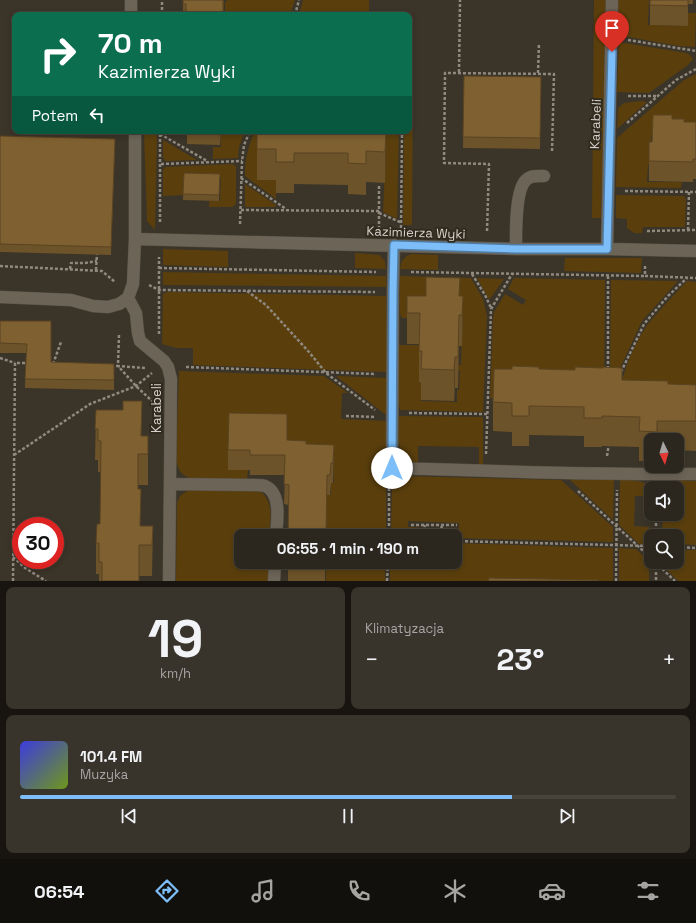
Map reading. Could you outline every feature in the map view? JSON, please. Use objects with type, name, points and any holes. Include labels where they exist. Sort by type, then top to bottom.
[{"type":"street","points":[[131,0],[131,12]]},
{"type":"street","name":"Karabeli","points":[[607,249],[612,0]]},
{"type":"street","points":[[0,297],[71,300],[93,306],[108,307],[119,304],[128,298],[133,284],[135,238],[135,134]]},
{"type":"street","points":[[516,249],[519,191],[526,179],[534,176],[544,176]]},
{"type":"street","name":"Kazimierza Wyki","points":[[135,238],[516,249],[646,249],[696,251]]},
{"type":"street","points":[[394,245],[393,375],[390,418],[392,468],[558,473],[696,474]]},
{"type":"street","name":"Karabeli","points":[[128,298],[136,313],[140,341],[158,356],[163,368],[171,379],[169,581]]},
{"type":"street","points":[[170,484],[253,485],[266,487],[274,494],[278,506],[276,529]]},
{"type":"street","points":[[274,581],[275,569]]},
{"type":"path","points":[[162,0],[162,12]]},
{"type":"path","points":[[296,12],[299,0]]},
{"type":"path","points":[[459,72],[460,0]]},
{"type":"path","points":[[612,37],[696,51]]},
{"type":"path","points":[[538,73],[539,43]]},
{"type":"path","points":[[609,139],[676,80],[696,69]]},
{"type":"path","points":[[487,232],[489,164],[444,163],[445,73],[554,74],[552,151]]},
{"type":"path","points":[[610,96],[657,96]]},
{"type":"path","points":[[160,134],[161,164],[158,356],[163,368]]},
{"type":"path","points":[[163,134],[207,162]]},
{"type":"path","points":[[240,227],[242,160],[244,145],[249,134]]},
{"type":"path","points":[[400,230],[402,134]]},
{"type":"path","points":[[161,164],[242,160]]},
{"type":"path","points":[[241,178],[286,210]]},
{"type":"path","points":[[379,186],[379,230]]},
{"type":"path","points":[[608,191],[696,192]]},
{"type":"path","points":[[688,230],[689,192]]},
{"type":"path","points":[[241,210],[379,212],[401,222]]},
{"type":"path","points":[[646,249],[645,276],[696,278]]},
{"type":"path","points":[[96,270],[97,254]]},
{"type":"path","points":[[70,269],[71,263],[85,264],[96,261]]},
{"type":"path","points":[[0,266],[96,270],[102,271],[116,283],[147,284],[159,290],[393,292]]},
{"type":"path","points":[[472,274],[485,295],[491,309],[486,470]]},
{"type":"path","points":[[491,309],[512,274]]},
{"type":"path","points":[[608,276],[608,374]]},
{"type":"path","points":[[619,375],[644,324],[687,278]]},
{"type":"path","points":[[246,290],[266,305],[326,373],[390,418]]},
{"type":"path","points":[[119,328],[118,366],[136,386],[159,407]]},
{"type":"path","points":[[53,364],[60,342]]},
{"type":"path","points":[[0,358],[15,363],[32,364]]},
{"type":"path","points":[[13,517],[15,363]]},
{"type":"path","points":[[46,364],[60,364]]},
{"type":"path","points":[[110,366],[393,375]]},
{"type":"path","points":[[14,455],[90,404],[136,386],[163,368]]},
{"type":"path","points":[[346,416],[390,418],[487,414]]},
{"type":"path","points":[[605,473],[609,442]]},
{"type":"path","points":[[389,529],[389,482],[392,468]]},
{"type":"path","points":[[558,473],[644,552]]},
{"type":"path","points":[[616,581],[618,474]]},
{"type":"path","points":[[411,524],[457,525]]},
{"type":"path","points":[[423,529],[425,525]]},
{"type":"path","points":[[440,525],[442,529]]},
{"type":"path","points":[[462,541],[644,546]]},
{"type":"path","points":[[684,547],[696,548]]},
{"type":"path","points":[[13,569],[13,581]]},
{"type":"path","points":[[27,569],[46,581]]},
{"type":"path","points":[[387,581],[388,569]]},
{"type":"path","points":[[655,569],[656,581]]},
{"type":"path","points":[[662,569],[675,581]]},
{"type":"shaded area","points":[[227,0],[295,0],[291,12],[225,12],[225,1],[227,2]]},
{"type":"shaded area","points":[[303,0],[369,0],[369,12],[300,12]]},
{"type":"shaded area","points":[[594,0],[606,0],[601,218],[592,218]]},
{"type":"shaded area","points":[[618,0],[649,0],[648,25],[686,26],[687,13],[696,13],[695,47],[678,46],[618,35]]},
{"type":"shaded area","points":[[619,42],[686,53],[693,59],[688,65],[649,93],[617,92]]},
{"type":"shaded area","points":[[696,74],[696,142],[670,136],[651,136],[651,157],[657,164],[648,164],[647,182],[682,182],[681,188],[616,187],[617,138],[684,80]]},
{"type":"shaded area","points":[[413,78],[412,225],[403,225],[404,134],[412,134]]},
{"type":"shaded area","points":[[641,101],[647,102],[617,129],[618,108],[624,103]]},
{"type":"shaded area","points":[[144,134],[157,134],[155,230],[147,221]]},
{"type":"shaded area","points":[[221,134],[244,134],[239,147],[238,158],[213,159],[213,147],[221,147]]},
{"type":"shaded area","points":[[254,134],[399,134],[397,219],[383,212],[386,149],[257,146],[257,180],[276,180],[276,199],[245,176],[247,153]]},
{"type":"shaded area","points":[[163,140],[197,160],[165,161],[163,157]]},
{"type":"shaded area","points":[[232,164],[236,166],[236,203],[232,207],[209,207],[209,201],[220,201],[221,178],[184,178],[183,195],[163,196],[163,170],[165,167]]},
{"type":"shaded area","points":[[245,184],[276,205],[276,207],[245,207]]},
{"type":"shaded area","points":[[616,195],[684,196],[686,200],[685,227],[643,227],[642,233],[634,233],[627,228],[627,219],[616,218]]},
{"type":"shaded area","points":[[163,249],[228,251],[228,267],[163,265]]},
{"type":"shaded area","points":[[355,253],[379,255],[385,261],[386,269],[355,268]]},
{"type":"shaded area","points":[[412,254],[438,255],[438,270],[400,269],[403,259]]},
{"type":"shaded area","points":[[565,258],[642,258],[641,273],[564,271]]},
{"type":"shaded area","points":[[163,272],[386,276],[386,287],[163,285]]},
{"type":"shaded area","points":[[400,276],[471,278],[483,299],[487,316],[483,412],[400,410],[399,345],[420,345],[419,383],[421,383],[421,401],[457,402],[460,371],[454,370],[454,365],[461,365],[462,328],[426,318],[402,318],[400,314]]},
{"type":"shaded area","points":[[477,278],[504,279],[490,299]]},
{"type":"shaded area","points":[[514,278],[605,280],[604,399],[490,398],[494,312],[505,294],[523,305],[526,300],[508,289]]},
{"type":"shaded area","points":[[611,280],[678,281],[642,321],[616,377],[610,373]]},
{"type":"shaded area","points":[[687,281],[696,282],[696,412],[620,389],[624,373],[639,338],[657,313]]},
{"type":"shaded area","points":[[167,292],[386,296],[386,372],[193,365],[193,348],[176,348],[162,344],[163,294]]},
{"type":"shaded area","points":[[179,371],[324,376],[348,393],[342,393],[341,419],[386,421],[386,529],[327,529],[327,495],[331,495],[331,483],[334,483],[334,465],[312,465],[287,460],[287,432],[229,431],[228,469],[248,468],[247,480],[191,478],[182,474],[176,460]]},
{"type":"shaded area","points":[[336,376],[386,378],[386,415]]},
{"type":"shaded area","points":[[399,416],[483,417],[483,465],[479,465],[479,447],[418,446],[418,463],[410,461],[401,452],[399,438]]},
{"type":"shaded area","points":[[398,476],[561,480],[613,527],[613,542],[462,538],[462,529],[459,529],[459,523],[408,521],[408,527],[422,529],[391,529],[392,483],[398,483]]},
{"type":"shaded area","points":[[569,479],[614,480],[613,520]]},
{"type":"shaded area","points":[[620,480],[644,483],[644,496],[635,496],[634,526],[649,527],[649,529],[644,529],[644,544],[639,544],[619,525]]},
{"type":"shaded area","points":[[675,480],[696,481],[696,545],[684,544],[684,529],[662,529],[663,521],[684,521],[684,481],[671,481]]},
{"type":"shaded area","points":[[188,490],[258,490],[263,494],[269,504],[269,529],[234,529],[234,569],[268,569],[268,581],[176,581],[177,503],[180,496]]},
{"type":"shaded area","points":[[462,543],[613,548],[613,581],[390,581],[390,569],[462,569]]},
{"type":"shaded area","points":[[619,548],[636,549],[644,556],[644,569],[649,569],[649,581],[619,581]]},
{"type":"shaded area","points":[[684,550],[696,550],[696,581],[678,581],[666,569],[684,569]]},
{"type":"shaded area","points":[[326,569],[385,569],[385,581],[326,581]]},
{"type":"building","points":[[183,0],[223,0],[223,12],[186,12],[186,4],[183,4]]},
{"type":"building","points":[[650,0],[688,0],[688,6],[650,5]]},
{"type":"building","points":[[464,76],[541,77],[540,138],[463,137]]},
{"type":"building","points":[[653,115],[672,115],[672,119],[684,119],[684,122],[696,122],[696,159],[693,159],[693,162],[649,161],[649,142],[652,142]]},
{"type":"building","points":[[257,134],[386,134],[385,152],[366,151],[366,164],[348,163],[348,153],[294,153],[294,162],[276,162],[276,149],[257,149]]},
{"type":"building","points":[[0,136],[115,139],[111,247],[0,244]]},
{"type":"building","points":[[184,173],[220,174],[219,195],[183,194]]},
{"type":"building","points":[[426,277],[460,278],[459,296],[463,296],[462,315],[459,315],[458,357],[455,357],[454,370],[421,369],[422,351],[419,351],[420,313],[407,313],[407,296],[426,296]]},
{"type":"building","points":[[0,321],[51,321],[51,362],[114,364],[114,380],[25,379],[27,344],[0,343]]},
{"type":"building","points":[[512,366],[539,367],[539,369],[575,370],[575,367],[622,368],[622,380],[668,381],[668,384],[696,385],[696,421],[657,421],[657,432],[639,431],[640,417],[602,416],[602,418],[584,418],[584,407],[529,406],[529,416],[512,416],[512,403],[493,402],[494,369],[512,369]]},
{"type":"building","points":[[123,401],[142,401],[141,436],[148,436],[148,454],[138,454],[138,489],[141,489],[140,526],[153,526],[152,545],[139,545],[139,581],[102,581],[102,562],[99,562],[99,543],[96,543],[97,524],[100,524],[101,441],[98,441],[98,429],[95,429],[96,410],[123,410]]},
{"type":"building","points":[[229,413],[287,414],[287,440],[306,441],[306,444],[334,445],[333,463],[331,463],[330,475],[327,475],[326,529],[288,529],[289,485],[284,484],[285,455],[250,455],[250,450],[228,450]]},
{"type":"building","points":[[489,578],[598,580],[598,581],[488,581]]},
{"type":"route","points":[[392,468],[394,245],[516,249],[607,249],[612,52]]}]
